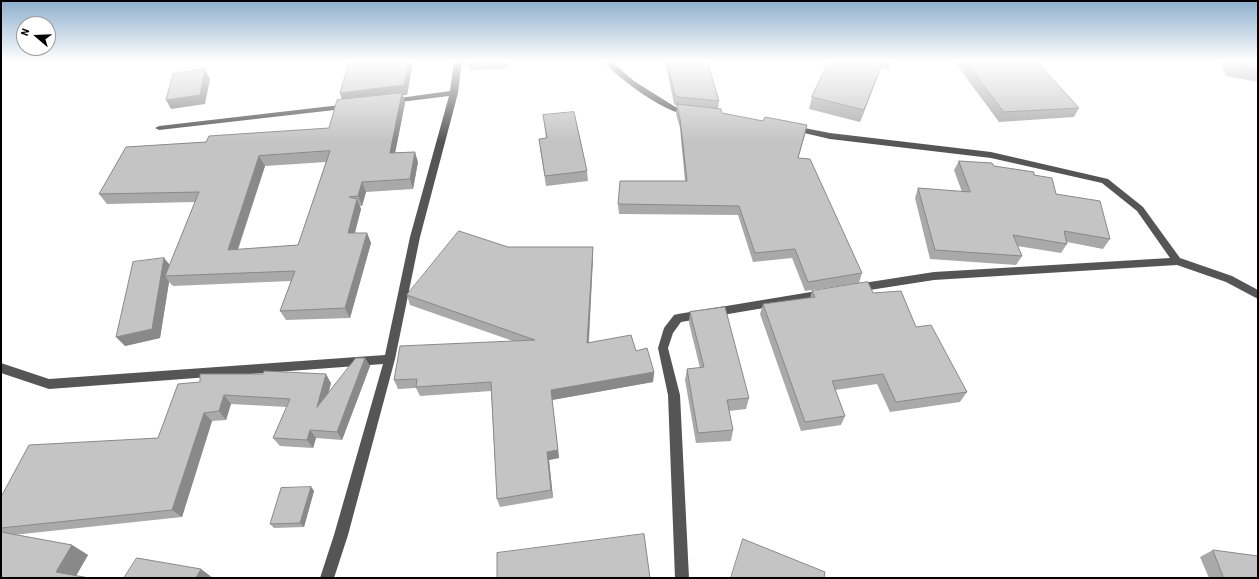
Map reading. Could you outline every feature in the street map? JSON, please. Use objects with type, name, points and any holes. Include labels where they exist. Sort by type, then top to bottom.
[{"type":"street","points":[[327,578],[341,535],[390,359],[415,237],[455,88]]},
{"type":"street","points":[[639,88],[675,110],[702,113]]},
{"type":"street","points":[[384,102],[454,93]]},
{"type":"street","points":[[159,128],[361,104]]},
{"type":"street","points":[[786,126],[830,136],[991,155],[1106,181],[1140,209],[1177,261]]},
{"type":"street","points":[[848,290],[934,276],[1177,261],[1229,279],[1258,295]]},
{"type":"street","points":[[682,578],[674,395],[663,348],[668,332],[678,318],[832,292]]},
{"type":"street","points":[[1,368],[49,384],[390,359]]},
{"type":"building","points":[[169,88],[201,88],[200,95],[166,100]]},
{"type":"building","points":[[341,88],[380,88],[340,93]]},
{"type":"building","points":[[673,88],[715,88],[719,101],[678,97],[675,95]]},
{"type":"building","points":[[816,88],[873,88],[864,110],[812,97]]},
{"type":"building","points":[[986,88],[1061,88],[1079,108],[1004,112]]},
{"type":"building","points":[[402,93],[390,153],[415,152],[410,179],[362,182],[358,196],[349,197],[357,199],[348,233],[367,233],[345,308],[280,311],[295,271],[165,276],[199,192],[99,194],[126,147],[206,142],[209,136],[329,128],[337,100]],"holes":[[[330,151],[298,245],[228,250],[259,156]]]},
{"type":"building","points":[[677,104],[721,109],[722,113],[763,121],[765,117],[807,125],[798,158],[810,159],[862,273],[808,282],[795,249],[755,253],[739,206],[618,204],[620,181],[687,181]]},
{"type":"building","points":[[574,112],[587,171],[545,176],[539,139],[547,138],[543,115]]},
{"type":"building","points":[[959,161],[992,163],[994,166],[1034,172],[1034,175],[1052,178],[1056,194],[1100,201],[1110,239],[1064,231],[1067,244],[1013,235],[1022,256],[935,250],[918,188],[970,192]]},
{"type":"building","points":[[459,231],[508,247],[593,247],[587,343],[631,335],[636,351],[647,348],[654,372],[551,390],[558,450],[547,452],[551,490],[497,499],[491,382],[416,387],[417,379],[394,380],[400,346],[535,340],[407,295]]},
{"type":"building","points":[[164,258],[152,329],[116,337],[133,262]]},
{"type":"building","points":[[868,282],[873,293],[901,291],[916,327],[931,325],[967,392],[896,402],[883,374],[832,381],[845,416],[805,422],[763,304],[815,297],[812,291]]},
{"type":"building","points":[[725,307],[749,398],[727,400],[733,430],[698,433],[687,369],[704,367],[690,312]]},
{"type":"building","points":[[356,358],[365,358],[337,432],[310,430],[307,440],[273,438],[290,399],[224,395],[219,411],[204,413],[172,510],[1,528],[1,497],[29,445],[158,438],[178,384],[200,382],[200,374],[263,374],[264,371],[326,374],[317,407]]},
{"type":"building","points":[[311,487],[300,523],[270,524],[281,488]]},
{"type":"building","points":[[1,532],[72,545],[56,572],[89,578],[1,578]]},
{"type":"building","points":[[644,534],[650,578],[497,578],[497,553]]},
{"type":"building","points":[[743,539],[825,572],[824,578],[731,578]]},
{"type":"building","points":[[1213,550],[1258,556],[1258,578],[1224,578]]},
{"type":"building","points":[[137,558],[201,569],[196,578],[124,578]]}]
